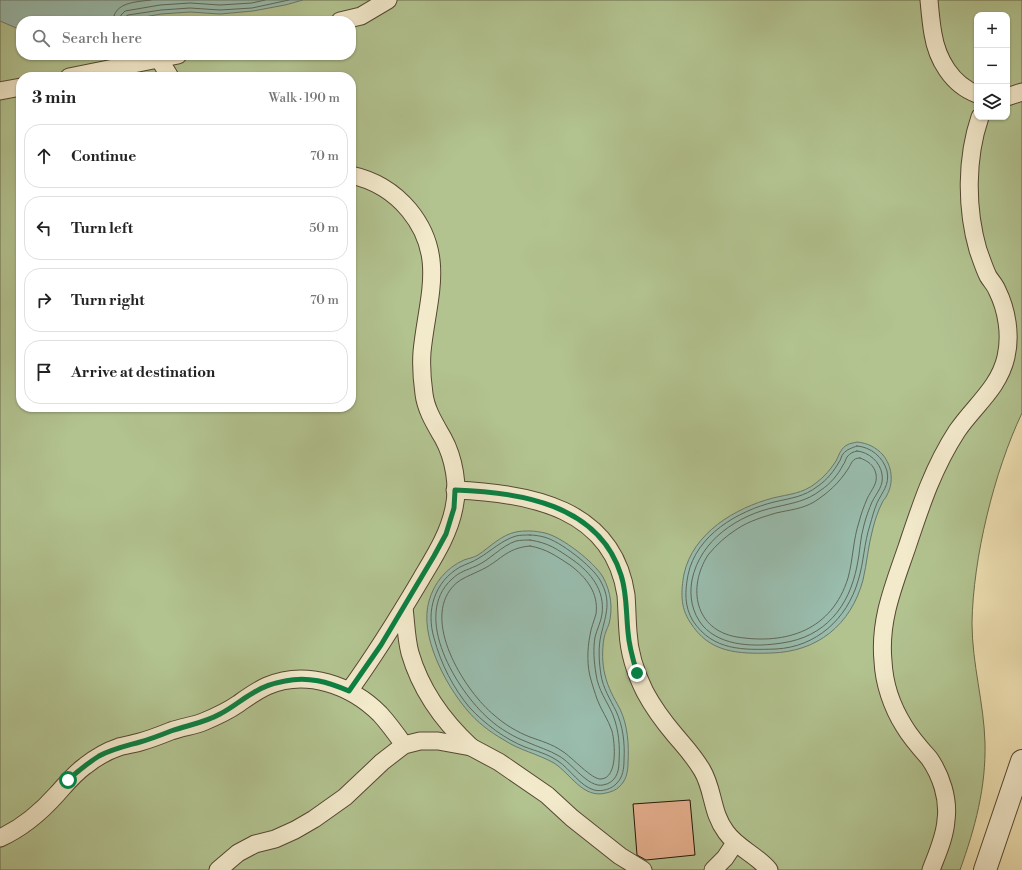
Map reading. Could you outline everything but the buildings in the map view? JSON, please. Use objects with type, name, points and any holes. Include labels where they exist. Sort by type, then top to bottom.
[{"type":"street","points":[[985,870],[1022,761]]},
{"type":"lane","points":[[356,17],[361,16],[388,0]]},
{"type":"lane","points":[[929,0],[932,34],[937,50],[951,76],[961,86],[974,92]]},
{"type":"lane","points":[[94,72],[154,60]]},
{"type":"lane","points":[[160,60],[167,72]]},
{"type":"lane","points":[[0,91],[16,88]]},
{"type":"lane","points":[[1010,96],[1022,92]]},
{"type":"lane","points":[[931,870],[943,838],[947,818],[946,798],[940,779],[931,760],[906,730],[893,706],[883,662],[882,640],[884,617],[890,594],[930,480],[943,454],[958,430],[989,392],[999,375],[1006,357],[1008,338],[1007,318],[1002,300],[996,287],[988,276],[978,250],[972,218],[970,187],[972,154],[979,120]]},
{"type":"lane","points":[[349,691],[381,645],[404,608],[446,534],[454,508],[455,490],[454,472],[450,455],[443,438],[431,418],[424,396],[421,374],[422,351],[433,269],[425,234],[416,218],[405,204],[391,192],[376,183],[356,177]]},
{"type":"lane","points":[[455,490],[484,491],[512,495],[561,509],[581,520],[604,542],[615,558],[622,575],[627,607],[629,639],[637,673],[645,692],[656,710],[675,735],[695,757],[704,773],[710,790],[713,808],[718,820],[726,832],[735,843],[758,859],[768,870]]},
{"type":"lane","points":[[404,608],[410,652],[428,695],[440,715],[471,747]]},
{"type":"lane","points":[[0,838],[28,822],[47,805],[68,780],[83,767],[100,756],[119,747],[138,743],[203,722],[232,708],[253,693],[284,681],[301,679],[318,680],[334,684],[349,691],[380,714],[404,745]]},
{"type":"lane","points":[[218,870],[238,853],[256,844],[274,839],[295,830],[314,819],[345,797],[382,762],[404,745],[420,741],[438,741],[471,747],[486,754],[524,778],[597,839],[620,856],[643,870]]},
{"type":"lane","points":[[713,870],[725,858],[735,843]]},
{"type":"green space","points":[[0,0],[1022,0],[1022,413],[1012,436],[994,488],[976,571],[972,623],[974,653],[983,713],[985,760],[984,776],[978,808],[960,870],[0,870]]},
{"type":"water","points":[[0,0],[303,0],[253,11],[220,14],[190,12],[150,16],[16,16],[16,28],[0,21]]},
{"type":"water","points":[[857,442],[871,446],[883,455],[890,469],[891,485],[875,522],[863,580],[850,610],[841,623],[830,633],[817,641],[803,648],[788,651],[771,653],[736,652],[715,646],[706,640],[690,622],[684,611],[682,599],[684,574],[689,559],[696,546],[718,524],[744,508],[773,498],[800,492],[811,487],[830,470],[843,448],[848,444]]},
{"type":"water","points":[[530,531],[552,535],[577,551],[599,571],[608,588],[611,612],[603,643],[603,666],[611,693],[623,715],[628,749],[628,770],[625,779],[618,788],[610,792],[598,794],[584,789],[554,763],[510,743],[494,734],[475,719],[450,687],[431,644],[427,614],[429,601],[434,588],[446,572],[458,563],[478,555],[505,536],[518,532]]},
{"type":"route","points":[[68,780],[83,767],[100,756],[119,747],[138,743],[203,722],[221,714],[253,693],[268,686],[284,681],[301,679],[318,680],[334,684],[349,691],[381,645],[404,608],[446,534],[454,508],[455,490],[484,491],[512,495],[561,509],[576,516],[591,528],[604,542],[615,558],[622,575],[628,613],[628,632],[631,653],[637,673]]}]
